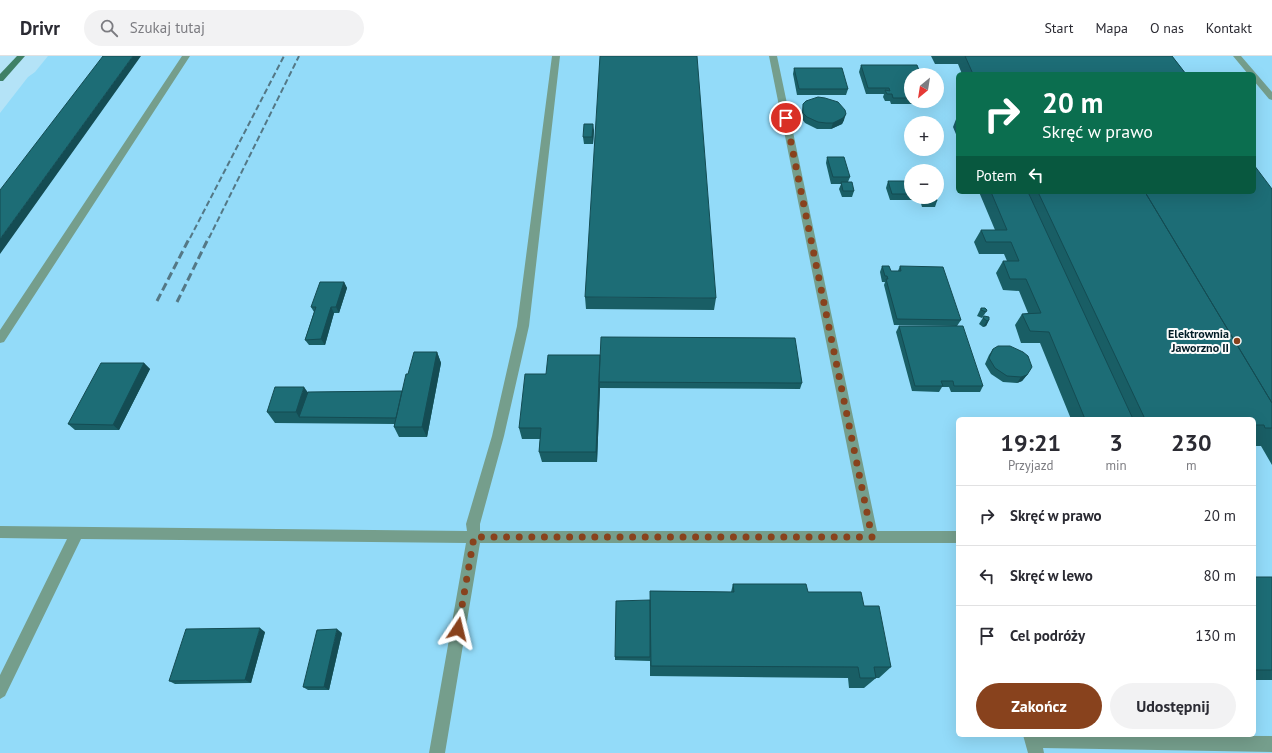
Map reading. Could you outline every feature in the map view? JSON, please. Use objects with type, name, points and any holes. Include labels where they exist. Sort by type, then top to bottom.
[{"type":"main road","points":[[0,79],[21,56]]},
{"type":"lane","points":[[0,339],[186,56]]},
{"type":"lane","points":[[437,753],[474,537],[474,524],[498,436],[523,326],[556,56]]},
{"type":"lane","points":[[773,56],[872,537]]},
{"type":"lane","points":[[1237,56],[1250,72]]},
{"type":"lane","points":[[1256,78],[1272,97]]},
{"type":"lane","points":[[0,532],[474,537],[956,537]]},
{"type":"lane","points":[[0,691],[77,533]]},
{"type":"lane","points":[[1033,743],[1272,744]]},
{"type":"shaded area","name":"Elektrownia Jaworzno II","points":[[48,56],[1272,56],[1272,753],[0,753],[0,113],[28,77],[35,72]]},
{"type":"building","points":[[103,56],[133,56],[0,239],[0,190]]},
{"type":"building","points":[[600,56],[697,56],[716,298],[585,297]]},
{"type":"building","points":[[965,56],[1172,56],[1184,72],[972,72]]},
{"type":"building","points":[[861,65],[917,65],[918,68],[904,68],[904,98],[893,98],[892,94],[887,94],[885,90],[890,91],[889,88],[868,88]]},
{"type":"building","points":[[794,68],[842,68],[848,89],[799,89]]},
{"type":"building","points":[[818,97],[838,102],[845,110],[846,114],[843,118],[833,123],[818,122],[807,117],[803,113],[803,104],[806,101]]},
{"type":"building","points":[[584,124],[593,124],[592,137],[583,137]]},
{"type":"building","points":[[827,157],[844,157],[850,177],[833,177]]},
{"type":"building","points":[[1256,168],[1272,189],[1272,403],[1146,194],[1256,194]]},
{"type":"building","points":[[888,181],[904,181],[904,194],[892,194]]},
{"type":"building","points":[[841,182],[852,182],[854,191],[843,191]]},
{"type":"building","points":[[992,194],[1029,194],[1132,417],[1084,417],[1049,332],[1030,331],[1022,314],[1041,313],[1026,279],[1010,279],[1003,261],[1019,261],[1011,242],[986,242],[981,230],[1007,230]]},
{"type":"building","points":[[1039,194],[1146,194],[1272,403],[1272,428],[1265,428],[1264,425],[1256,425],[1256,417],[1144,417]]},
{"type":"building","points":[[882,266],[889,266],[891,271],[901,271],[900,266],[943,267],[961,320],[897,319],[886,279],[888,279],[887,276],[885,276]]},
{"type":"building","points":[[320,282],[344,282],[336,307],[331,307],[321,339],[305,340],[316,307],[311,307]]},
{"type":"building","points":[[981,308],[985,308],[987,310],[986,312],[981,310]]},
{"type":"building","points":[[984,316],[989,317],[989,320],[987,321],[983,318]]},
{"type":"building","points":[[899,326],[963,326],[983,386],[954,386],[953,381],[941,381],[943,386],[915,386]]},
{"type":"building","points":[[601,337],[795,338],[802,383],[599,382]]},
{"type":"building","points":[[998,346],[1010,346],[1028,356],[1032,367],[1027,375],[1021,377],[1007,376],[995,368],[989,358],[993,349]]},
{"type":"building","points":[[414,352],[437,352],[422,427],[394,427],[406,374],[408,374]]},
{"type":"building","points":[[548,355],[600,355],[596,452],[539,452],[541,428],[519,428],[525,374],[546,374]]},
{"type":"building","points":[[101,363],[144,363],[113,425],[68,424]]},
{"type":"building","points":[[275,387],[304,387],[296,412],[267,412]]},
{"type":"building","points":[[402,391],[396,418],[299,417],[308,392]]},
{"type":"building","points":[[1256,577],[1272,577],[1272,670],[1256,670]]},
{"type":"building","points":[[733,584],[806,584],[808,592],[861,592],[864,606],[879,606],[891,667],[874,667],[876,678],[860,678],[858,667],[651,666],[650,591],[734,592]]},
{"type":"building","points":[[650,600],[650,657],[615,657],[616,601]]},
{"type":"building","points":[[260,628],[245,680],[169,681],[186,629]]},
{"type":"building","points":[[337,629],[324,687],[303,687],[317,630]]},
{"type":"railway","points":[[190,238],[284,56]]},
{"type":"railway","points":[[209,238],[299,56]]},
{"type":"railway","points":[[157,301],[190,237]]},
{"type":"railway","points":[[177,302],[209,237]]},
{"type":"place","name":"Elektrownia Jaworzno II","points":[[1237,341]]},
{"type":"route","points":[[458,629],[474,537],[872,537],[786,118]]}]
